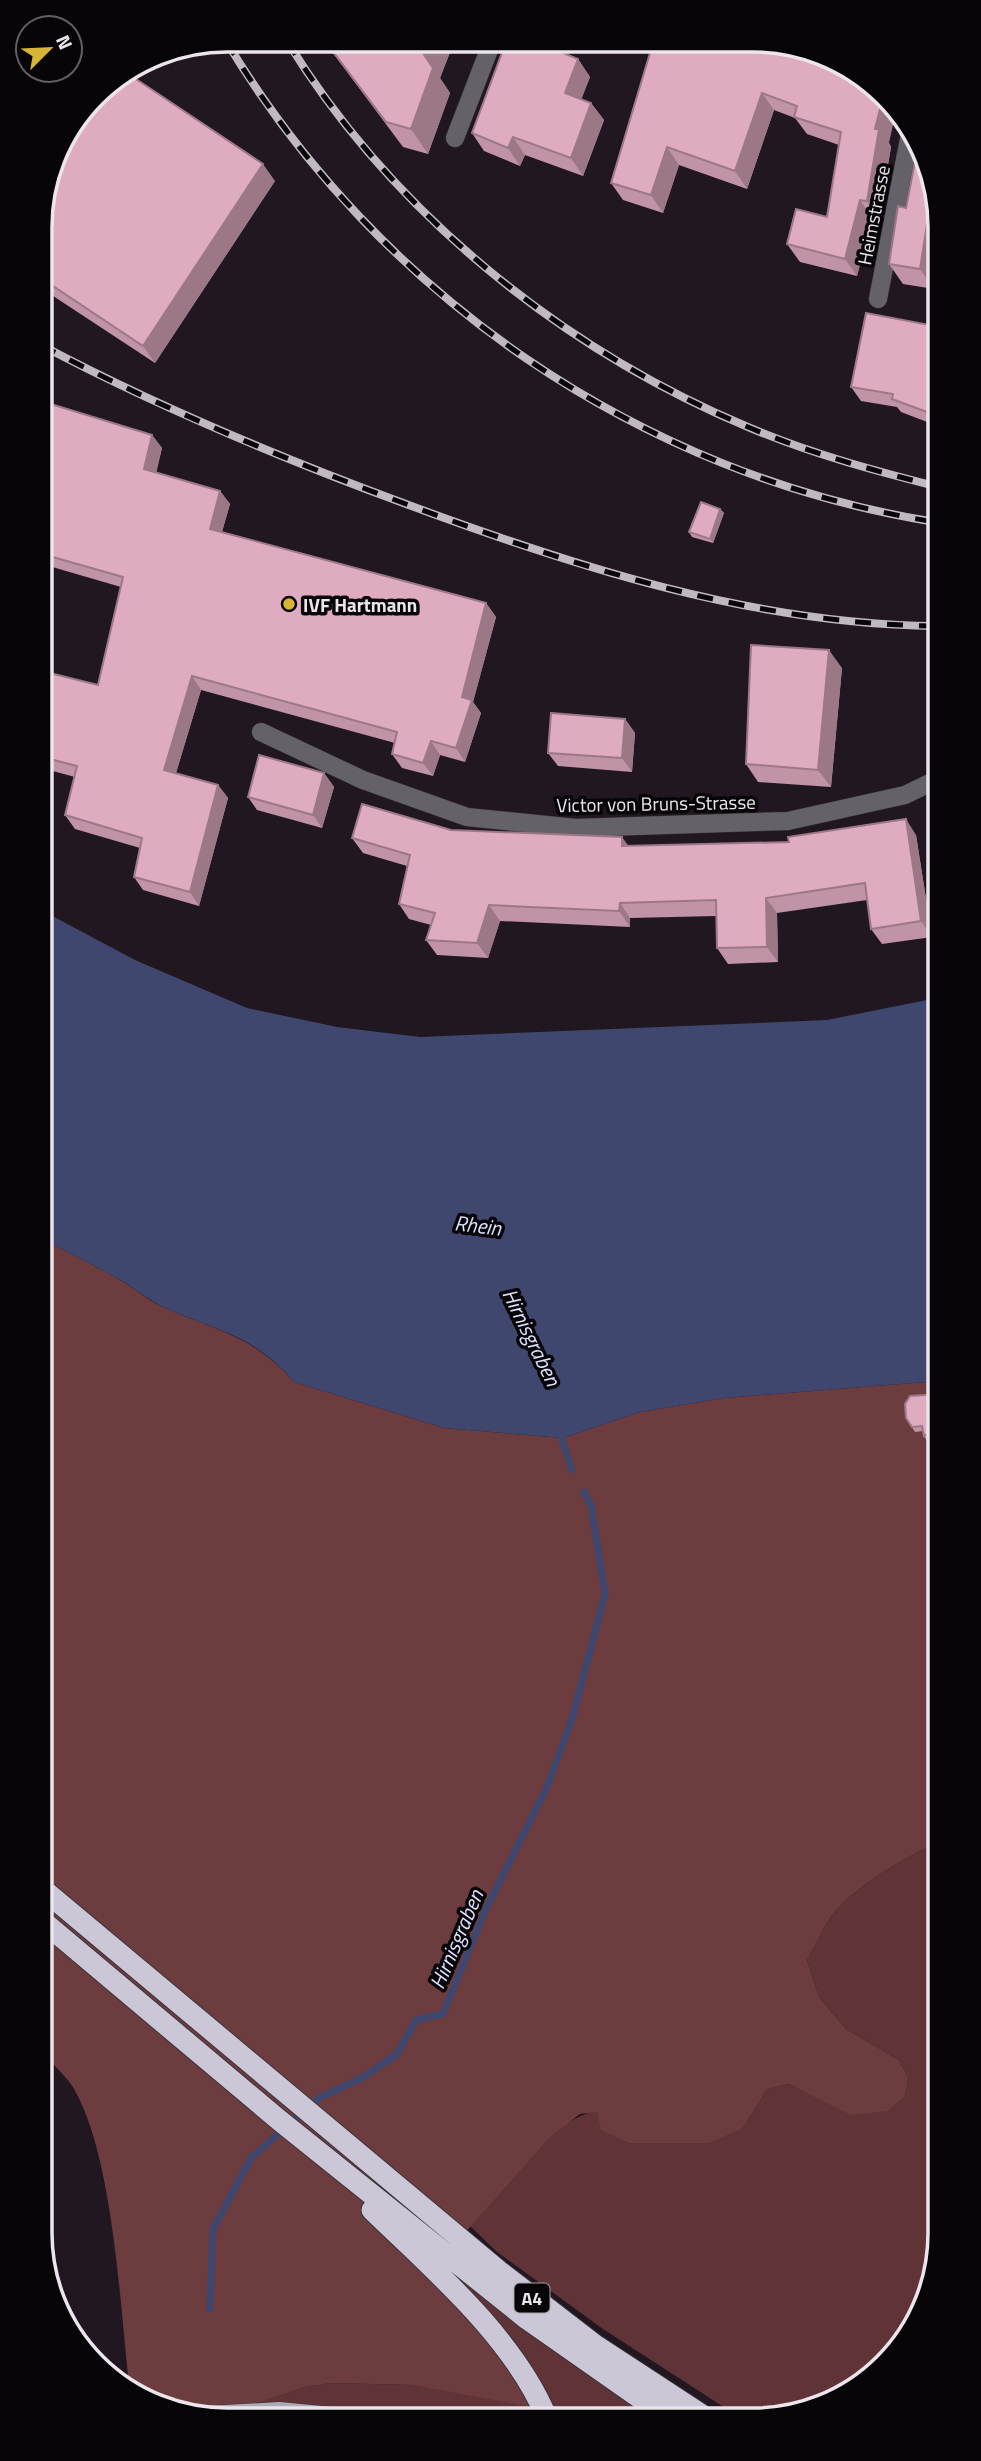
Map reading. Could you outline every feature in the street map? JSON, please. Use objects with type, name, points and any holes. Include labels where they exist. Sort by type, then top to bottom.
[{"type":"highway","name":"A4","points":[[52,1896],[373,2167],[543,2306],[692,2408]]},
{"type":"highway","name":"A4","points":[[52,1929],[355,2187],[538,2327],[654,2408]]},
{"type":"highway","points":[[355,2187],[451,2287],[513,2360],[541,2408]]},
{"type":"street","points":[[455,138],[488,52]]},
{"type":"street","name":"Heimstrasse","points":[[878,299],[908,146]]},
{"type":"street","name":"Victor von Bruns-Strasse","points":[[261,732],[374,785],[467,817],[576,828],[788,821],[905,795],[928,784]]},
{"type":"shaded area","points":[[52,1244],[115,1277],[159,1305],[250,1344],[294,1382],[444,1428],[563,1438],[640,1412],[724,1398],[928,1382],[928,1847],[894,1865],[849,1897],[828,1921],[807,1960],[819,1997],[846,2029],[899,2060],[908,2078],[905,2097],[888,2111],[851,2115],[789,2084],[767,2089],[743,2128],[709,2143],[629,2143],[601,2130],[597,2112],[580,2114],[550,2137],[440,2261],[541,2408],[413,2385],[331,2383],[305,2387],[243,2408],[216,2408],[171,2399],[128,2377],[113,2232],[98,2152],[87,2118],[74,2089],[52,2063]]},
{"type":"shaded area","points":[[928,1847],[928,2245],[919,2290],[905,2321],[892,2340],[869,2365],[851,2379],[799,2403],[776,2407],[725,2408],[603,2329],[497,2252],[470,2226],[544,2141],[561,2127],[597,2111],[629,2142],[666,2142],[743,2128],[767,2089],[789,2084],[811,2094],[888,2111],[905,2097],[908,2078],[899,2060],[846,2029],[819,1997],[807,1960],[837,1909],[863,1886]]},
{"type":"shaded area","points":[[440,2261],[553,2350],[636,2408],[242,2408],[305,2387],[331,2383],[413,2385]]},
{"type":"water","name":"Rhein","points":[[53,916],[135,960],[247,1008],[337,1027],[420,1037],[827,1020],[928,1000],[928,1382],[724,1398],[640,1412],[563,1438],[444,1428],[294,1382],[279,1366],[250,1344],[165,1308],[115,1277],[52,1244]]},
{"type":"building","points":[[333,52],[423,52],[433,68],[411,129],[386,122]]},
{"type":"building","points":[[502,52],[561,52],[578,59],[565,93],[591,103],[571,158],[513,137],[508,148],[472,133]]},
{"type":"building","points":[[650,52],[753,52],[787,56],[810,62],[851,82],[880,107],[875,129],[879,129],[867,201],[860,200],[845,259],[787,244],[796,209],[827,217],[841,132],[794,117],[797,106],[762,93],[735,171],[667,147],[651,195],[611,183]]},
{"type":"building","points":[[136,79],[263,164],[143,346],[53,286],[54,205],[58,182],[66,161],[89,121],[112,96]]},
{"type":"building","points":[[915,161],[923,182],[927,205],[928,220],[920,269],[889,264],[898,206],[906,208]]},
{"type":"building","points":[[866,313],[928,325],[928,412],[892,399],[893,394],[851,387]]},
{"type":"building","name":"IVF Hartmann","points":[[53,405],[152,435],[144,469],[220,491],[210,529],[486,603],[462,697],[472,700],[456,748],[431,741],[423,763],[392,754],[397,732],[192,676],[164,770],[218,785],[190,892],[134,877],[142,838],[65,815],[77,766],[53,760],[53,674],[98,685],[123,577],[53,557]]},
{"type":"building","points":[[701,502],[720,509],[710,539],[689,532]]},
{"type":"building","points":[[751,645],[829,650],[818,770],[746,764]]},
{"type":"building","points":[[551,713],[625,719],[622,758],[548,753]]},
{"type":"building","points":[[259,755],[324,773],[313,815],[248,797]]},
{"type":"building","points":[[362,804],[451,830],[622,837],[622,846],[789,842],[788,837],[906,819],[921,921],[871,929],[865,883],[766,898],[767,947],[717,948],[716,900],[620,903],[619,911],[489,905],[477,943],[426,940],[435,913],[399,904],[410,855],[352,838]]},
{"type":"building","points":[[928,1395],[928,1433],[924,1436],[922,1426],[912,1427],[906,1418],[905,1404],[910,1396]]},
{"type":"waterway","name":"Hirnisgraben","points":[[559,1431],[572,1470]]},
{"type":"waterway","name":"Hirnisgraben","points":[[210,2309],[213,2229],[251,2158],[319,2098],[362,2078],[397,2054],[416,2020],[443,2014],[485,1911],[547,1787],[572,1719],[605,1594],[591,1505],[584,1492]]},
{"type":"railway","points":[[233,52],[288,133],[360,217],[440,293],[528,360],[622,416],[722,463],[826,498],[928,520]]},
{"type":"railway","points":[[295,52],[330,104],[378,163],[430,218],[488,269],[548,316],[612,358],[679,395],[748,427],[817,453],[928,484]]},
{"type":"railway","points":[[53,351],[130,390],[266,450],[470,527],[600,570],[666,588],[800,615],[868,623],[928,626]]},
{"type":"place","name":"IVF Hartmann","points":[[289,604]]}]
